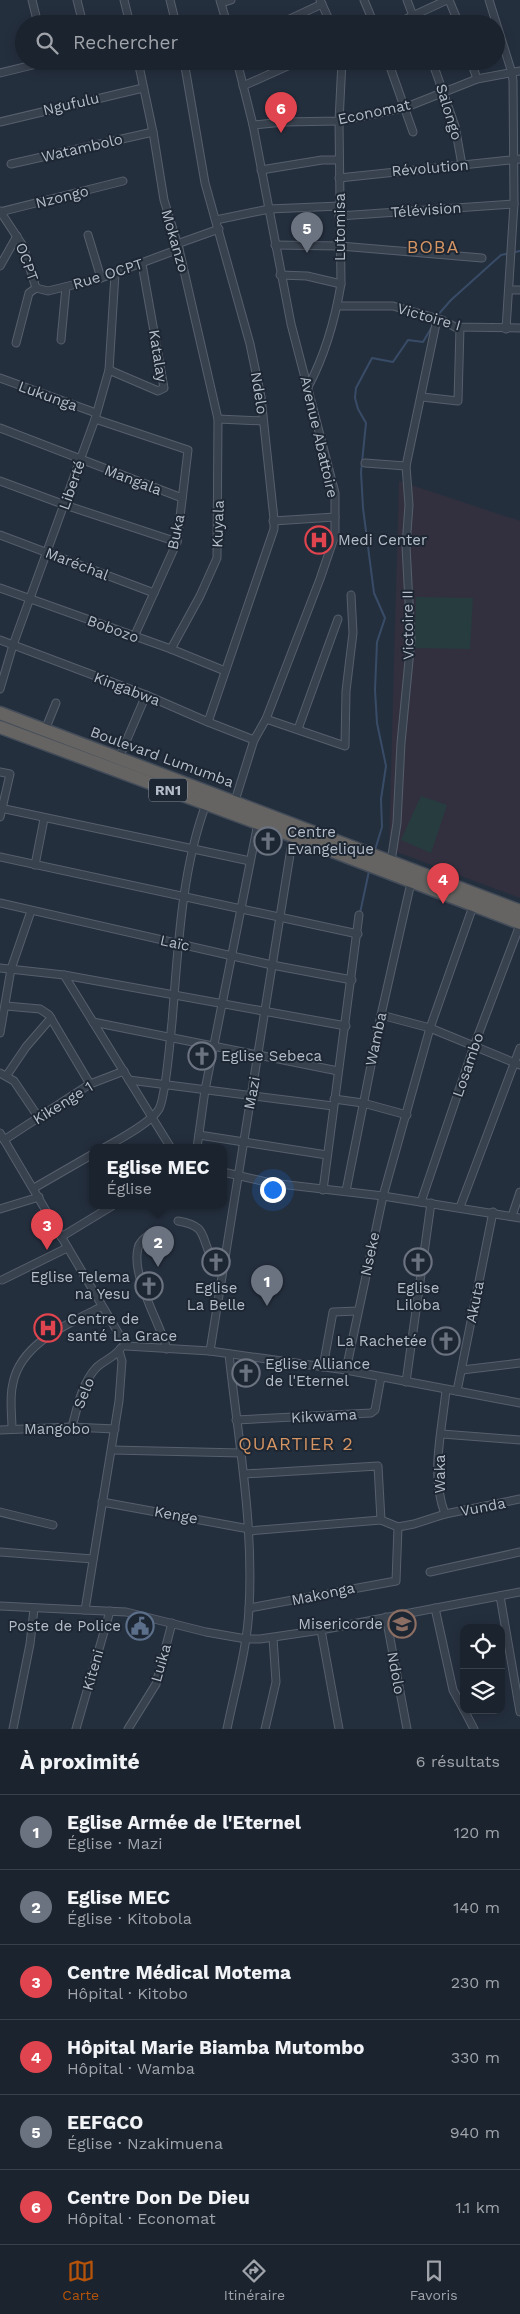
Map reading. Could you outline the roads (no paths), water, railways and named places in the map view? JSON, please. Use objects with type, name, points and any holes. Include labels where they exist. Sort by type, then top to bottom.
[{"type":"highway","name":"Boulevard Lumumba","points":[[0,713],[119,758],[233,807],[338,847]]},
{"type":"highway","name":"Boulevard Lumumba","points":[[0,727],[206,804],[233,807],[258,823],[294,836],[338,847]]},
{"type":"highway","points":[[338,847],[520,904]]},
{"type":"highway","points":[[372,858],[410,887],[471,912],[519,928]]},
{"type":"highway","points":[[372,858],[520,910]]},
{"type":"highway","points":[[372,858],[519,928]]},
{"type":"street","points":[[32,0],[36,15]]},
{"type":"street","points":[[77,0],[81,15]]},
{"type":"street","points":[[124,0],[128,15]]},
{"type":"street","points":[[170,0],[174,15]]},
{"type":"street","points":[[225,15],[221,2],[231,0]]},
{"type":"street","points":[[364,0],[370,15]]},
{"type":"street","points":[[406,0],[413,15]]},
{"type":"street","points":[[423,15],[448,0],[455,15]]},
{"type":"street","points":[[489,0],[495,15]]},
{"type":"street","points":[[296,15],[321,2],[327,15]]},
{"type":"street","points":[[505,43],[516,72],[517,159],[516,200],[510,247],[506,329]]},
{"type":"street","points":[[0,73],[15,69]]},
{"type":"street","name":"Mokanzo","points":[[139,70],[153,132],[164,198],[178,246],[218,419]]},
{"type":"street","name":"Ndelo","points":[[185,70],[195,132],[218,229],[250,344],[263,421],[274,529],[208,722]]},
{"type":"street","name":"Avenue Abattoire","points":[[233,807],[254,740],[266,719],[335,535],[335,492],[280,275],[253,125],[239,70]]},
{"type":"street","points":[[243,86],[279,70]]},
{"type":"street","name":"Lutomisa","points":[[308,387],[320,364],[337,306],[341,284],[339,160],[342,70]]},
{"type":"street","points":[[391,70],[413,132]]},
{"type":"street","name":"Salongo","points":[[436,70],[454,126],[462,165]]},
{"type":"street","points":[[474,70],[477,79]]},
{"type":"street","name":"Economat","points":[[253,125],[284,122],[340,122],[404,108],[477,79],[516,72]]},
{"type":"street","name":"Ngufulu","points":[[0,122],[142,88]]},
{"type":"street","name":"Watambolo","points":[[11,164],[153,132]]},
{"type":"street","name":"Révolution","points":[[340,178],[517,159]]},
{"type":"street","points":[[261,170],[322,160],[339,160]]},
{"type":"street","name":"Nzongo","points":[[0,212],[123,182]]},
{"type":"street","name":"Télévision","points":[[339,216],[516,200]]},
{"type":"street","points":[[216,220],[269,209],[340,206]]},
{"type":"street","name":"OCPT","points":[[0,212],[23,246],[36,288]]},
{"type":"street","name":"Rue OCPT","points":[[36,288],[48,291],[115,274],[142,264],[218,229]]},
{"type":"street","points":[[88,235],[101,278]]},
{"type":"street","points":[[0,266],[17,236]]},
{"type":"street","points":[[275,245],[340,246],[482,258]]},
{"type":"street","name":"Katalay","points":[[109,370],[158,391],[164,388],[142,264]]},
{"type":"street","name":"Liberté","points":[[0,689],[13,645],[48,554],[96,416],[109,370],[115,274]]},
{"type":"street","points":[[280,275],[306,276],[341,284]]},
{"type":"street","points":[[61,340],[66,287]]},
{"type":"street","points":[[16,343],[29,293],[36,288]]},
{"type":"street","points":[[509,290],[520,290]]},
{"type":"street","name":"Victoire I","points":[[337,306],[393,306],[460,327],[520,328]]},
{"type":"street","name":"Victoire II","points":[[372,858],[397,822],[401,743],[411,640],[406,546],[409,505],[406,466],[437,319]]},
{"type":"street","points":[[422,397],[458,401],[460,327]]},
{"type":"street","name":"Lukunga","points":[[0,378],[188,450]]},
{"type":"street","points":[[218,419],[263,421]]},
{"type":"street","name":"Kuyala","points":[[171,649],[200,596],[216,558],[218,419]]},
{"type":"street","name":"Mangala","points":[[0,428],[182,498]]},
{"type":"street","name":"Buka","points":[[134,637],[177,542],[188,450]]},
{"type":"street","points":[[366,462],[406,466]]},
{"type":"street","points":[[0,481],[65,505],[177,542]]},
{"type":"street","points":[[273,521],[335,517]]},
{"type":"street","name":"Maréchal","points":[[0,534],[154,594]]},
{"type":"street","name":"Bobozo","points":[[0,588],[171,649],[225,671]]},
{"type":"street","points":[[266,719],[345,746],[346,691],[353,628],[351,595]]},
{"type":"street","points":[[298,729],[338,619]]},
{"type":"street","name":"Kingabwa","points":[[0,640],[146,695],[254,740]]},
{"type":"street","points":[[119,758],[146,695]]},
{"type":"street","points":[[45,730],[56,703]]},
{"type":"street","points":[[0,772],[10,774],[0,818]]},
{"type":"street","points":[[111,1144],[152,1117],[160,1108],[192,850],[206,804]]},
{"type":"street","points":[[1,809],[250,861]]},
{"type":"street","points":[[35,865],[44,819]]},
{"type":"street","points":[[198,1144],[205,1090],[258,823]]},
{"type":"street","name":"Mazi","points":[[210,1351],[294,836]]},
{"type":"street","points":[[0,857],[358,934]]},
{"type":"street","name":"Wamba","points":[[346,1191],[381,1015],[410,887]]},
{"type":"street","name":"Laïc","points":[[0,903],[272,965],[352,980]]},
{"type":"street","points":[[0,1033],[11,969],[31,911]]},
{"type":"street","points":[[382,1196],[407,1115],[430,1028],[471,912]]},
{"type":"street","points":[[323,1190],[338,1071],[346,1026],[359,915]]},
{"type":"street","name":"Losambo","points":[[421,1202],[474,1046],[519,928]]},
{"type":"street","points":[[0,968],[64,975],[266,1010],[346,1026]]},
{"type":"street","points":[[64,975],[169,1144]]},
{"type":"street","points":[[6,1006],[40,1009],[51,1018],[90,1084]]},
{"type":"street","points":[[381,1015],[430,1028],[517,1064]]},
{"type":"street","points":[[39,1118],[14,1081],[3,1074],[51,1018]]},
{"type":"street","points":[[93,1022],[338,1071]]},
{"type":"street","points":[[460,1207],[517,1064],[520,1048]]},
{"type":"street","name":"Kikenge 1","points":[[2,1136],[39,1118],[90,1084],[124,1071]]},
{"type":"street","points":[[129,1080],[251,1097],[334,1103],[363,1103],[407,1115]]},
{"type":"street","points":[[199,1135],[327,1155]]},
{"type":"street","points":[[2,1136],[34,1188],[101,1307],[123,1343],[130,1348],[210,1351],[346,1370],[520,1403]]},
{"type":"street","points":[[34,1188],[89,1156]]},
{"type":"street","points":[[227,1173],[271,1182],[460,1207],[520,1218]]},
{"type":"street","points":[[512,1216],[520,1192]]},
{"type":"street","name":"Nseke","points":[[346,1370],[382,1196]]},
{"type":"street","points":[[0,1209],[39,1197]]},
{"type":"street","points":[[406,1382],[431,1204]]},
{"type":"street","points":[[61,1237],[107,1209]]},
{"type":"street","name":"Akuta","points":[[457,1391],[493,1212]]},
{"type":"street","points":[[178,1221],[197,1225],[212,1259],[220,1262],[226,1261]]},
{"type":"street","points":[[150,1234],[144,1238],[138,1247],[137,1265],[167,1349]]},
{"type":"street","points":[[2,1280],[67,1248]]},
{"type":"street","points":[[12,1429],[11,1394],[13,1380],[23,1359],[42,1341],[101,1307]]},
{"type":"street","points":[[323,1367],[333,1312],[358,1311]]},
{"type":"street","name":"Selo","points":[[72,1427],[89,1376],[104,1361],[119,1351],[123,1343]]},
{"type":"street","points":[[85,1610],[115,1429],[122,1373],[119,1351]]},
{"type":"street","points":[[227,1729],[246,1639],[249,1608],[249,1530],[229,1354]]},
{"type":"street","points":[[462,1370],[520,1363]]},
{"type":"street","name":"Kikwama","points":[[236,1420],[371,1414],[375,1410],[381,1377]]},
{"type":"street","name":"Waka","points":[[445,1514],[437,1488],[446,1390]]},
{"type":"street","name":"Mangobo","points":[[0,1430],[72,1427],[115,1429]]},
{"type":"street","name":"Waka","points":[[442,1434],[520,1440]]},
{"type":"street","points":[[112,1450],[241,1453]]},
{"type":"street","points":[[244,1474],[378,1466],[381,1520],[398,1527]]},
{"type":"street","name":"Vunda","points":[[398,1527],[445,1514],[520,1499]]},
{"type":"street","name":"Kenge","points":[[102,1502],[249,1530],[381,1520]]},
{"type":"street","points":[[0,1512],[53,1525]]},
{"type":"street","name":"Makonga","points":[[249,1608],[396,1581],[398,1527]]},
{"type":"street","points":[[0,1552],[93,1559]]},
{"type":"street","points":[[430,1572],[520,1552]]},
{"type":"street","points":[[0,1606],[140,1614],[246,1639],[273,1638],[321,1630],[520,1592]]},
{"type":"street","points":[[500,1596],[520,1712]]},
{"type":"street","points":[[435,1608],[453,1690],[460,1703]]},
{"type":"street","points":[[13,1729],[30,1644],[34,1609]]},
{"type":"street","name":"Kiteni","points":[[76,1729],[110,1611]]},
{"type":"street","name":"Ndolo","points":[[386,1617],[407,1729]]},
{"type":"street","name":"Luika","points":[[138,1729],[128,1728],[156,1684],[172,1623]]},
{"type":"street","points":[[321,1630],[339,1729]]},
{"type":"street","points":[[265,1729],[276,1682],[273,1638]]},
{"type":"street","points":[[466,1714],[474,1729]]},
{"type":"waterway","points":[[437,316],[451,300],[501,255],[520,251]]},
{"type":"waterway","points":[[375,850],[382,827],[381,799],[386,766],[377,723],[375,690],[377,642],[385,618],[374,593],[363,508],[361,472],[366,423],[358,409],[355,398],[356,388],[372,358],[393,362],[408,340],[423,342],[433,325]]},
{"type":"waterway","points":[[360,913],[369,871]]},
{"type":"place","name":"Centre Don De Dieu","points":[[281,133]]},
{"type":"place","name":"EEFGCO","points":[[307,253]]},
{"type":"place","name":"Medi Center","points":[[319,540]]},
{"type":"place","name":"Centre Evangelique","points":[[268,841]]},
{"type":"place","name":"Hôpital Marie Biamba Mutombo","points":[[443,904]]},
{"type":"place","name":"Eglise Sebeca","points":[[202,1056]]},
{"type":"place","name":"Centre Médical Motema","points":[[47,1250]]},
{"type":"place","name":"Eglise La Belle","points":[[216,1262]]},
{"type":"place","name":"Eglise Liloba","points":[[418,1262]]},
{"type":"place","name":"Eglise MEC","points":[[158,1267]]},
{"type":"place","name":"Eglise Telema na Yesu","points":[[149,1286]]},
{"type":"place","name":"Eglise Armée de l'Eternel","points":[[267,1306]]},
{"type":"place","name":"Centre de santé La Grace","points":[[48,1328]]},
{"type":"place","name":"La Rachetée","points":[[446,1341]]},
{"type":"place","name":"Eglise Alliance de l'Eternel","points":[[246,1373]]},
{"type":"place","name":"Misericorde","points":[[402,1624]]},
{"type":"place","name":"Poste de Police","points":[[140,1626]]},
{"type":"district","name":"BOBA","points":[[433,246]]},
{"type":"district","name":"QUARTIER 2","points":[[296,1443]]}]
